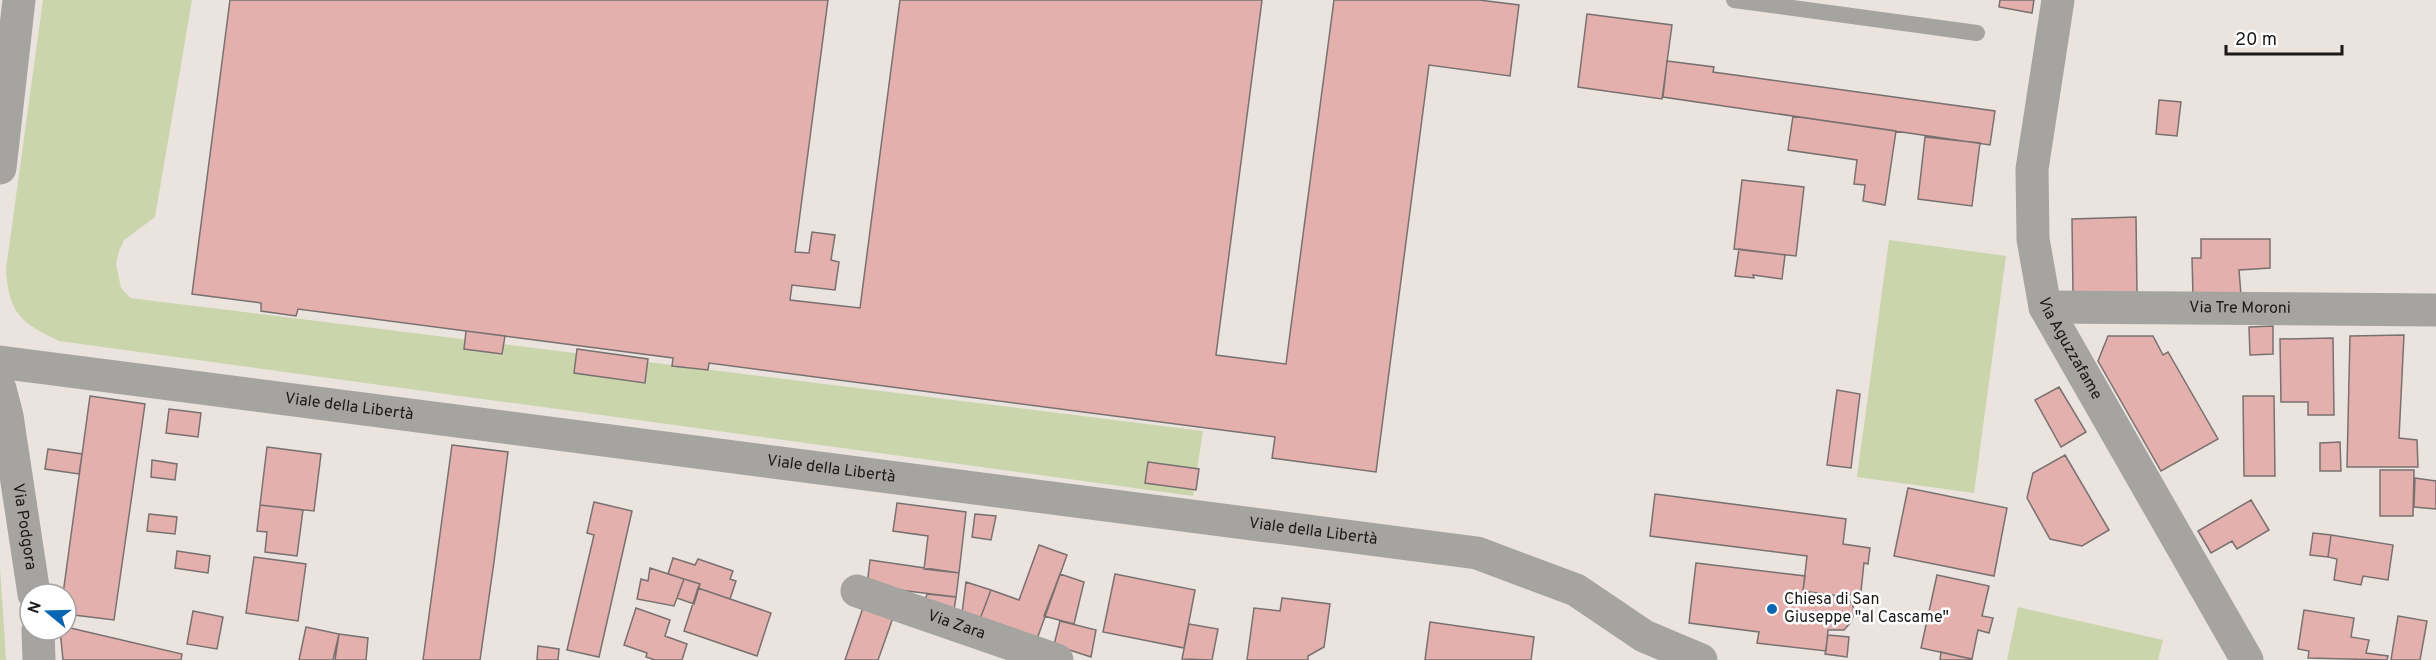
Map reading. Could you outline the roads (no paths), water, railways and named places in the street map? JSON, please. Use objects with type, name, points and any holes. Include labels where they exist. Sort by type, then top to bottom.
[{"type":"street","points":[[0,168],[19,0]]},
{"type":"street","name":"Via Aguzzafame","points":[[2058,0],[2032,169],[2033,239],[2045,307],[2247,660]]},
{"type":"street","name":"Via Tre Moroni","points":[[2045,307],[2436,310]]},
{"type":"street","name":"Viale della Libertà","points":[[0,362],[1477,553],[1576,590],[1645,648],[1701,660]]},
{"type":"street","name":"Via Podgora","points":[[2,407],[32,582]]},
{"type":"street","name":"Via Zara","points":[[857,591],[1057,660]]},
{"type":"street","points":[[38,642],[39,660]]},
{"type":"lane","points":[[1734,0],[1977,33]]},
{"type":"place","name":"Chiesa di San Giuseppe \"al Cascame\"","points":[[1772,609]]}]
